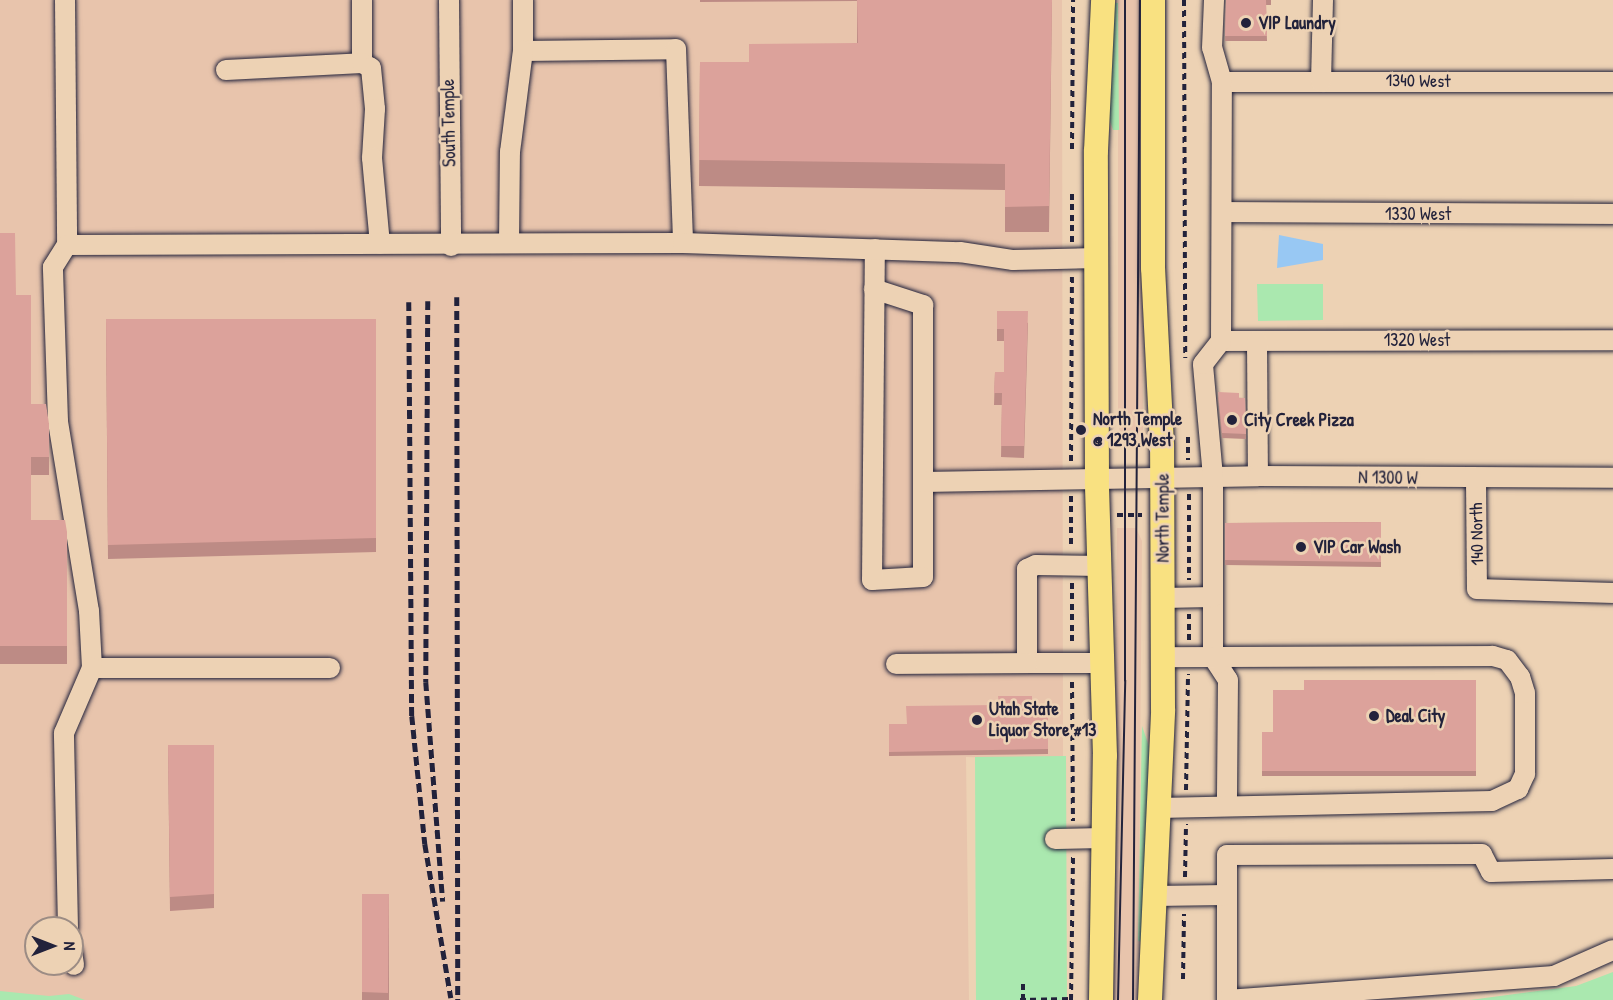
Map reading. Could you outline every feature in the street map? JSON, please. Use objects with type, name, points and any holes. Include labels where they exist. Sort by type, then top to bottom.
[{"type":"main road","points":[[1101,1000],[1105,838],[1097,480],[1096,151],[1103,0]]},
{"type":"main road","name":"North Temple","points":[[1150,1000],[1163,657],[1163,478],[1153,268],[1153,0]]},
{"type":"street","points":[[65,0],[67,244],[54,267],[58,422],[89,611],[92,668],[64,733],[68,916]]},
{"type":"street","points":[[362,0],[362,63]]},
{"type":"street","name":"South Temple","points":[[449,0],[451,246]]},
{"type":"street","points":[[509,243],[510,152],[524,51],[523,0]]},
{"type":"street","points":[[1214,0],[1212,48],[1222,82],[1224,212],[1221,341],[1203,364],[1213,477],[1213,657],[1228,680],[1227,806]]},
{"type":"street","points":[[1321,82],[1323,0]]},
{"type":"street","points":[[524,51],[676,50],[683,243]]},
{"type":"street","points":[[226,70],[362,63],[372,68],[374,77],[372,158],[380,244]]},
{"type":"street","name":"1340 West","points":[[1222,82],[1613,82]]},
{"type":"street","name":"1330 West","points":[[1224,212],[1613,214]]},
{"type":"street","points":[[67,244],[451,246],[509,243],[683,243],[960,252],[1013,260],[1098,258]]},
{"type":"street","points":[[874,290],[923,305],[923,577],[872,580],[874,290],[875,249]]},
{"type":"street","name":"1320 West","points":[[1221,341],[1613,340]]},
{"type":"street","points":[[1257,341],[1258,476]]},
{"type":"street","name":"N 1300 W","points":[[923,482],[1258,476],[1613,478]]},
{"type":"street","name":"140 North","points":[[1476,479],[1478,589],[1613,593]]},
{"type":"street","points":[[1027,663],[1027,569],[1036,565],[1100,566]]},
{"type":"street","points":[[1163,598],[1213,597]]},
{"type":"street","points":[[1158,808],[1492,801],[1508,796],[1518,789],[1525,774],[1526,693],[1520,677],[1507,660],[1493,656],[1163,657]]},
{"type":"street","points":[[896,664],[1102,663]]},
{"type":"street","points":[[92,668],[330,668]]},
{"type":"street","points":[[1064,839],[1105,838]]},
{"type":"street","points":[[1613,869],[1491,872],[1482,854],[1227,855],[1227,1000],[1554,976],[1613,950]]},
{"type":"street","points":[[1155,896],[1226,895]]},
{"type":"path","points":[[1072,153],[1073,0]]},
{"type":"path","points":[[1184,0],[1185,365]]},
{"type":"path","points":[[1071,457],[1072,188]]},
{"type":"path","points":[[1097,445],[1188,446],[1188,431]]},
{"type":"path","points":[[1183,980],[1189,501]]},
{"type":"path","points":[[1023,984],[1022,1000],[1070,999],[1064,839],[1072,663],[1071,515],[1163,515]]},
{"type":"shaded area","points":[[0,0],[1062,0],[1063,760],[966,757],[969,1000],[0,1000]]},
{"type":"shaded area","points":[[1118,0],[1142,0],[1143,437],[1120,436],[1118,416]]},
{"type":"shaded area","points":[[1117,528],[1136,528],[1142,541],[1138,1000],[1111,1000]]},
{"type":"green space","points":[[1113,3],[1118,3],[1119,130],[1113,130],[1109,118]]},
{"type":"green space","points":[[1257,284],[1323,284],[1323,320],[1258,321]]},
{"type":"green space","points":[[1142,726],[1151,752],[1142,942],[1138,941]]},
{"type":"green space","points":[[1066,756],[1067,1000],[976,1000],[975,757]]},
{"type":"green space","points":[[1613,972],[1613,1000],[1470,1000],[1576,986]]},
{"type":"green space","points":[[0,991],[49,996],[69,994],[85,1000],[0,1000]]},
{"type":"water","points":[[1279,235],[1323,244],[1323,260],[1277,268]]},
{"type":"building","points":[[857,0],[1052,0],[1049,206],[1005,207],[1005,164],[699,160],[700,62],[749,62],[749,44],[858,43]]},
{"type":"building","name":"VIP Laundry","points":[[1226,0],[1266,0],[1267,36],[1225,36]]},
{"type":"building","points":[[0,233],[15,233],[16,295],[31,295],[31,404],[46,404],[49,424],[49,457],[31,457],[31,520],[65,520],[67,532],[67,646],[0,646]]},
{"type":"building","points":[[997,311],[1028,311],[1024,446],[1001,446],[1002,393],[994,393],[995,372],[1004,372],[1004,329],[997,329]]},
{"type":"building","points":[[106,319],[376,319],[376,538],[108,545]]},
{"type":"building","points":[[1218,392],[1239,393],[1239,398],[1245,398],[1246,434],[1222,433]]},
{"type":"building","name":"VIP Car Wash","points":[[1381,522],[1381,562],[1225,560],[1225,523]]},
{"type":"building","name":"Deal City","points":[[1304,680],[1476,680],[1476,771],[1262,771],[1262,732],[1273,732],[1273,690],[1304,690]]},
{"type":"building","name":"Utah State Liquor Store #13","points":[[998,696],[1032,696],[1032,706],[1048,706],[1048,749],[889,752],[889,724],[907,724],[906,706],[999,705]]},
{"type":"building","points":[[168,745],[214,745],[214,894],[170,897]]},
{"type":"building","points":[[362,894],[389,894],[388,993],[362,992]]},
{"type":"tram line","points":[[1118,1000],[1125,681],[1125,0]]},
{"type":"tram line","points":[[1133,1000],[1140,0]]},
{"type":"railway","points":[[457,297],[458,1000]]},
{"type":"railway","points":[[428,301],[426,682],[443,901]]},
{"type":"railway","points":[[409,302],[412,716],[425,844],[451,998]]},
{"type":"place","name":"VIP Laundry","points":[[1246,23]]},
{"type":"place","name":"City Creek Pizza","points":[[1232,420]]},
{"type":"place","name":"North Temple @ 1293 West","points":[[1081,430]]},
{"type":"place","name":"VIP Car Wash","points":[[1301,547]]},
{"type":"place","name":"Deal City","points":[[1374,716]]},
{"type":"place","name":"Utah State Liquor Store #13","points":[[977,720]]}]
